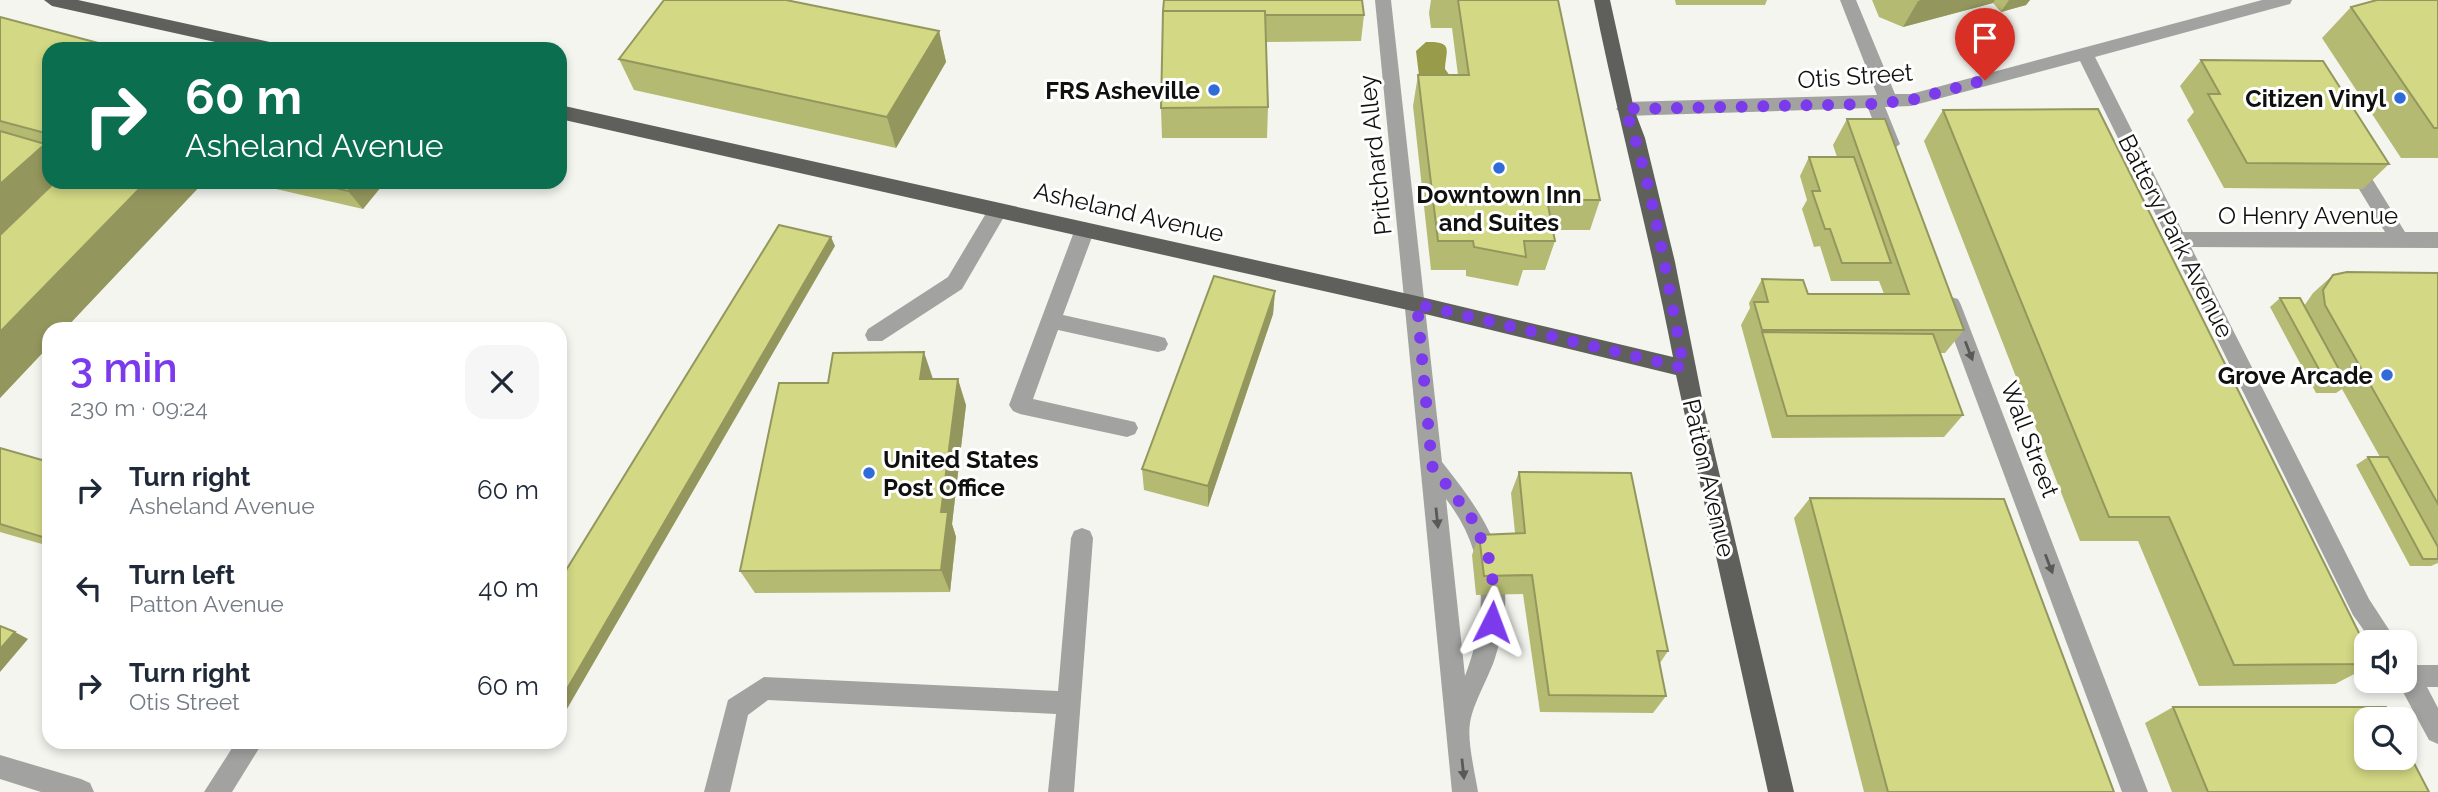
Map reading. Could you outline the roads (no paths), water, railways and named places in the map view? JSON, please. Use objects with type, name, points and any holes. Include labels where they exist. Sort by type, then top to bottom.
[{"type":"main road","points":[[52,0],[242,42]]},
{"type":"main road","name":"Patton Avenue","points":[[1602,0],[1625,109],[1636,138],[1665,262],[1684,368],[1781,792]]},
{"type":"main road","name":"Asheland Avenue","points":[[567,114],[1417,304],[1684,368]]},
{"type":"street","name":"Pritchard Alley","points":[[1383,0],[1417,304],[1465,792]]},
{"type":"street","points":[[1848,0],[1900,168]]},
{"type":"street","name":"Otis Street","points":[[1625,109],[1911,100],[2283,0]]},
{"type":"street","name":"Battery Park Avenue","points":[[2084,52],[2361,607],[2377,630]]},
{"type":"street","points":[[2340,144],[2400,240]]},
{"type":"street","points":[[874,335],[956,283],[998,210]]},
{"type":"street","points":[[1085,229],[1020,405],[1127,428]]},
{"type":"street","name":"O Henry Avenue","points":[[2179,239],[2438,240]]},
{"type":"street","name":"Wall Street","points":[[1943,284],[2135,792]]},
{"type":"street","points":[[1051,320],[1158,344]]},
{"type":"street","points":[[1432,466],[1471,517],[1488,554],[1495,594],[1489,649],[1458,723]]},
{"type":"street","points":[[1061,792],[1082,538]]},
{"type":"street","points":[[2417,674],[2438,676]]},
{"type":"street","points":[[717,792],[737,708],[764,688],[1069,703]]},
{"type":"street","points":[[2417,692],[2438,732]]},
{"type":"street","points":[[218,792],[246,749]]},
{"type":"street","points":[[0,767],[36,787],[81,792]]},
{"type":"place","name":"FRS Asheville","points":[[1214,90]]},
{"type":"place","name":"Citizen Vinyl","points":[[2400,98]]},
{"type":"place","name":"Downtown Inn and Suites","points":[[1499,168]]},
{"type":"place","name":"Grove Arcade","points":[[2387,375]]},
{"type":"place","name":"United States Post Office","points":[[869,473]]}]
